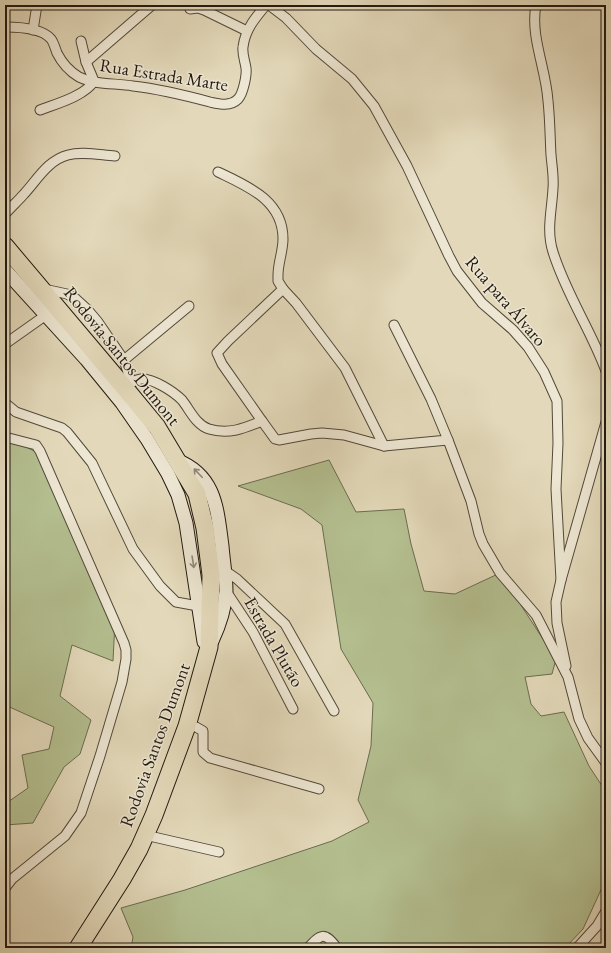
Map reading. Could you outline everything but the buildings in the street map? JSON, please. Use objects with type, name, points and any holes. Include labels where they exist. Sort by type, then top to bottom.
[{"type":"highway","name":"Rodovia Santos Dumont","points":[[8,250],[128,384],[157,427],[176,460],[205,494],[205,528],[211,575],[208,653],[187,726],[154,815],[122,880],[78,948]]},
{"type":"street","points":[[33,30],[37,5]]},
{"type":"street","points":[[86,62],[152,5]]},
{"type":"street","name":"Rua Estrada Marte","points":[[5,27],[27,28],[46,36],[50,39],[67,68],[81,78],[177,93],[212,103],[226,105],[232,104],[242,93],[247,70],[243,54],[247,31],[266,5]]},
{"type":"street","name":"Rua para Álvaro","points":[[269,5],[286,18],[316,49],[352,79],[374,106],[407,166],[457,271],[482,303],[513,330],[528,347],[544,372],[557,401],[558,443],[556,489],[561,580]]},
{"type":"street","points":[[536,5],[534,28],[546,78],[549,108],[553,188],[549,233],[552,251],[566,288],[606,371]]},
{"type":"street","points":[[190,9],[198,8],[204,10],[247,31]]},
{"type":"street","points":[[40,110],[87,90],[94,81],[86,62],[81,41]]},
{"type":"street","points":[[5,214],[44,170],[61,157],[69,154],[115,156]]},
{"type":"street","points":[[218,172],[248,187],[264,198],[275,211],[280,222],[283,238],[278,268],[278,281],[345,368],[384,446]]},
{"type":"street","points":[[8,250],[45,290],[67,294],[76,299],[87,309],[98,322],[124,360],[128,384],[146,379],[167,389],[180,399],[200,424],[208,428],[221,430],[241,430],[262,421]]},
{"type":"street","points":[[5,270],[86,359],[135,421],[168,474],[181,504],[186,523],[198,606],[208,653]]},
{"type":"street","points":[[283,289],[217,353],[222,364],[275,439],[279,440],[311,434],[333,434],[344,435],[384,446],[448,440]]},
{"type":"street","points":[[124,360],[189,306]]},
{"type":"street","points":[[5,344],[46,315]]},
{"type":"street","points":[[394,325],[431,400],[448,440],[471,501],[478,534],[500,573],[536,615],[568,677]]},
{"type":"street","points":[[5,403],[16,412],[62,428],[67,432],[92,463],[133,549],[160,586],[172,600],[198,606]]},
{"type":"street","points":[[606,422],[556,602],[557,623],[568,677],[579,719],[588,738],[606,762]]},
{"type":"street","points":[[5,437],[36,445],[40,451],[126,650],[122,682],[81,813],[65,836],[12,879],[5,888]]},
{"type":"street","points":[[181,504],[185,499],[205,494],[218,518],[226,591],[221,617],[208,653]]},
{"type":"street","points":[[186,523],[195,528],[205,528],[213,524],[218,518]]},
{"type":"street","points":[[224,570],[237,579],[285,624],[334,711]]},
{"type":"street","name":"Estrada Plutão","points":[[226,591],[253,632],[293,709]]},
{"type":"street","points":[[187,726],[196,727],[203,731],[204,752],[206,756],[210,758],[319,789]]},
{"type":"street","points":[[145,835],[219,852]]},
{"type":"street","points":[[577,948],[597,926],[606,911]]},
{"type":"street","points":[[308,948],[318,936],[322,935],[330,939],[337,948]]},
{"type":"green space","points":[[5,436],[38,453],[115,621],[113,661],[72,645],[60,696],[91,720],[80,754],[64,767],[33,823],[5,825],[5,804],[28,788],[22,755],[49,749],[54,727],[5,705]]},
{"type":"green space","points":[[329,460],[356,512],[404,509],[411,544],[424,591],[455,594],[500,573],[556,659],[552,674],[525,677],[531,704],[541,716],[564,712],[589,766],[606,792],[606,879],[583,929],[565,948],[341,948],[332,936],[317,934],[303,948],[131,948],[133,937],[121,908],[185,890],[332,841],[369,822],[358,800],[371,746],[373,703],[341,649],[322,525],[301,509],[238,486]]}]
